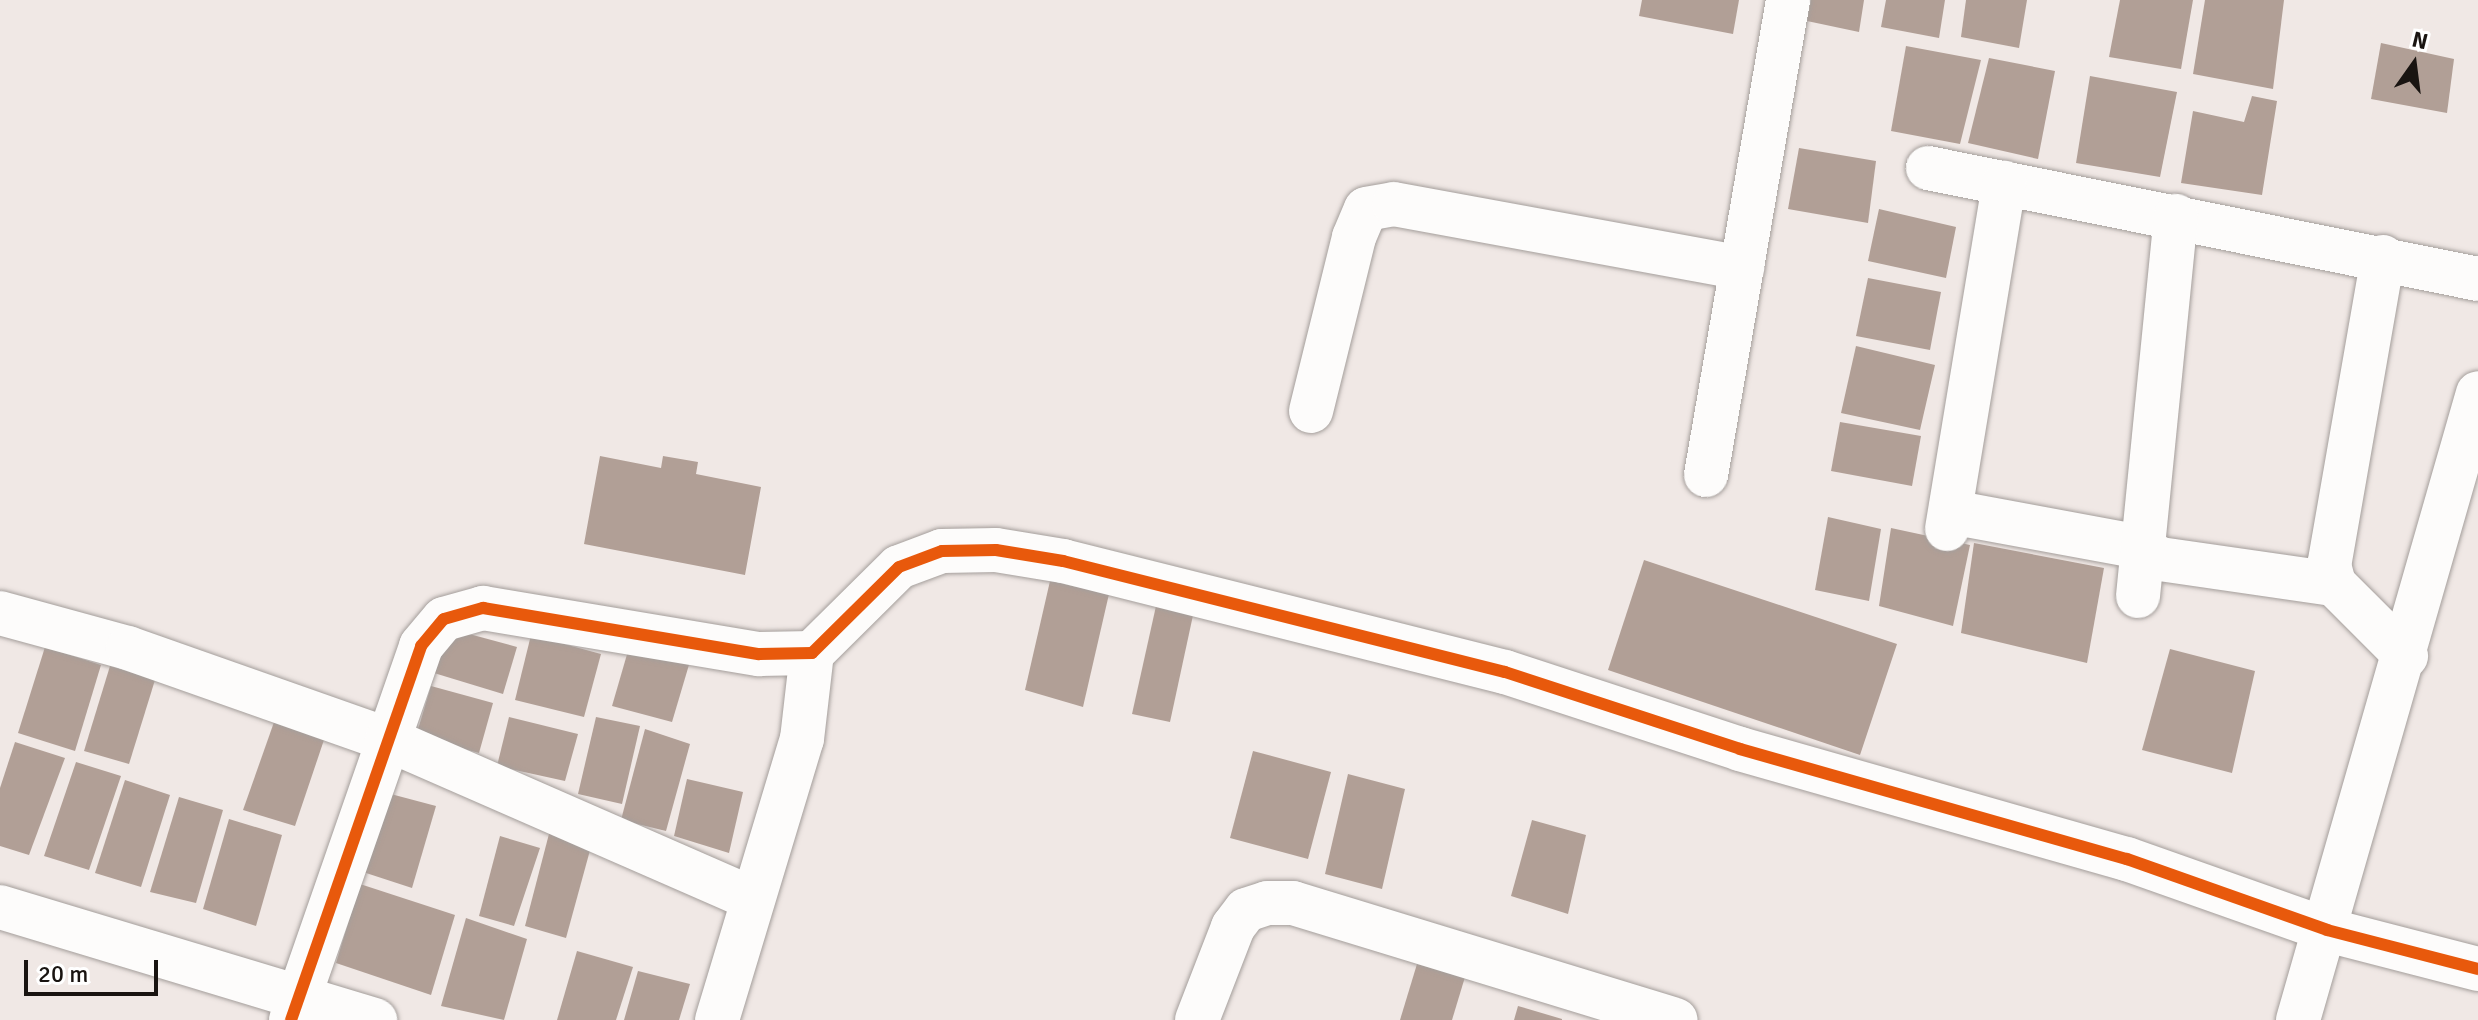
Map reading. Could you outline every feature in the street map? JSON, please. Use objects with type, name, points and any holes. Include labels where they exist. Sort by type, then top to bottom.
[{"type":"street","points":[[1706,475],[1788,0]]},
{"type":"street","points":[[1928,168],[2383,257],[2478,279]]},
{"type":"street","points":[[2004,183],[1949,520],[2143,547],[2160,559],[2334,584]]},
{"type":"street","points":[[1311,411],[1354,237],[1366,209],[1394,204],[1742,268]]},
{"type":"street","points":[[2138,596],[2176,216]]},
{"type":"street","points":[[2383,257],[2329,565],[2334,584],[2406,656]]},
{"type":"street","points":[[2298,1020],[2406,656],[2478,393]]},
{"type":"street","points":[[717,1020],[802,739],[812,653],[899,567],[942,551],[996,550],[1063,561],[1505,672],[1740,749],[2127,859],[2327,930],[2478,969]]},
{"type":"street","points":[[295,1008],[421,646],[444,619],[483,608],[759,654],[812,653]]},
{"type":"street","points":[[0,613],[128,648],[387,739],[753,899]]},
{"type":"street","points":[[1197,1020],[1233,927],[1246,910],[1267,903],[1293,903],[1675,1020]]},
{"type":"street","points":[[0,907],[295,1008],[375,1020]]},
{"type":"building","points":[[1642,0],[1739,0],[1733,34],[1639,16]]},
{"type":"building","points":[[1811,0],[1864,0],[1859,32],[1807,21]]},
{"type":"building","points":[[1886,0],[1945,0],[1939,38],[1881,27]]},
{"type":"building","points":[[1966,0],[2027,0],[2019,48],[1961,37]]},
{"type":"building","points":[[2120,0],[2193,0],[2181,69],[2109,57]]},
{"type":"building","points":[[2205,0],[2284,0],[2273,89],[2193,74]]},
{"type":"building","points":[[2381,43],[2454,59],[2447,113],[2371,99]]},
{"type":"building","points":[[1906,46],[1981,60],[1960,144],[1891,131]]},
{"type":"building","points":[[1989,58],[2055,71],[2038,159],[1968,143]]},
{"type":"building","points":[[2090,76],[2177,92],[2160,177],[2076,163]]},
{"type":"building","points":[[2252,96],[2277,101],[2262,195],[2181,183],[2193,111],[2244,122]]},
{"type":"building","points":[[1799,148],[1876,161],[1868,223],[1788,209]]},
{"type":"building","points":[[1879,209],[1956,227],[1946,278],[1868,261]]},
{"type":"building","points":[[1868,278],[1941,292],[1930,350],[1856,336]]},
{"type":"building","points":[[1856,346],[1935,365],[1920,430],[1841,413]]},
{"type":"building","points":[[1840,422],[1921,436],[1912,486],[1831,471]]},
{"type":"building","points":[[600,456],[661,468],[663,456],[698,462],[696,474],[761,487],[745,575],[584,544]]},
{"type":"building","points":[[1828,517],[1881,529],[1869,601],[1815,590]]},
{"type":"building","points":[[1891,528],[1970,545],[1953,626],[1879,606]]},
{"type":"building","points":[[1974,543],[2104,568],[2087,663],[1961,633]]},
{"type":"building","points":[[1644,560],[1897,644],[1860,755],[1608,670]]},
{"type":"building","points":[[1050,581],[1109,594],[1083,707],[1025,690]]},
{"type":"building","points":[[1158,597],[1195,606],[1170,722],[1132,714]]},
{"type":"building","points":[[447,628],[517,647],[503,694],[434,673]]},
{"type":"building","points":[[531,635],[601,654],[584,717],[515,700]]},
{"type":"building","points":[[630,644],[691,658],[672,722],[612,706]]},
{"type":"building","points":[[45,647],[101,665],[75,751],[18,733]]},
{"type":"building","points":[[2170,649],[2255,671],[2232,773],[2142,750]]},
{"type":"building","points":[[110,666],[155,680],[129,764],[84,751]]},
{"type":"building","points":[[431,686],[493,703],[479,753],[416,736]]},
{"type":"building","points":[[279,708],[328,728],[295,826],[243,810]]},
{"type":"building","points":[[509,717],[578,734],[565,781],[497,766]]},
{"type":"building","points":[[596,717],[640,726],[622,804],[578,794]]},
{"type":"building","points":[[645,729],[690,744],[666,831],[621,820]]},
{"type":"building","points":[[15,742],[65,758],[29,855],[0,846],[0,788]]},
{"type":"building","points":[[1253,751],[1331,772],[1308,859],[1230,838]]},
{"type":"building","points":[[76,762],[121,776],[89,870],[44,856]]},
{"type":"building","points":[[1348,774],[1405,789],[1382,889],[1325,874]]},
{"type":"building","points":[[687,779],[743,792],[729,853],[674,836]]},
{"type":"building","points":[[125,780],[170,795],[141,887],[95,873]]},
{"type":"building","points":[[387,793],[436,806],[412,888],[363,872]]},
{"type":"building","points":[[179,797],[223,810],[196,903],[150,892]]},
{"type":"building","points":[[229,819],[282,835],[256,926],[203,909]]},
{"type":"building","points":[[1532,820],[1586,835],[1568,914],[1511,896]]},
{"type":"building","points":[[550,830],[592,843],[566,938],[525,926]]},
{"type":"building","points":[[500,836],[540,848],[514,926],[479,916]]},
{"type":"building","points":[[360,884],[455,915],[431,995],[336,963]]},
{"type":"building","points":[[466,918],[527,939],[504,1020],[441,1006]]},
{"type":"building","points":[[577,951],[633,967],[616,1020],[557,1020]]},
{"type":"building","points":[[1417,964],[1465,977],[1452,1020],[1400,1020]]},
{"type":"building","points":[[638,971],[690,984],[679,1020],[624,1020]]},
{"type":"building","points":[[1518,1006],[1562,1019],[1562,1020],[1514,1020]]},
{"type":"cycle path","points":[[291,1020],[421,646],[444,619],[483,608],[759,654],[812,653],[899,567],[942,551],[996,550],[1063,561],[1505,672],[1740,749],[2127,859],[2327,930],[2478,969]]}]
